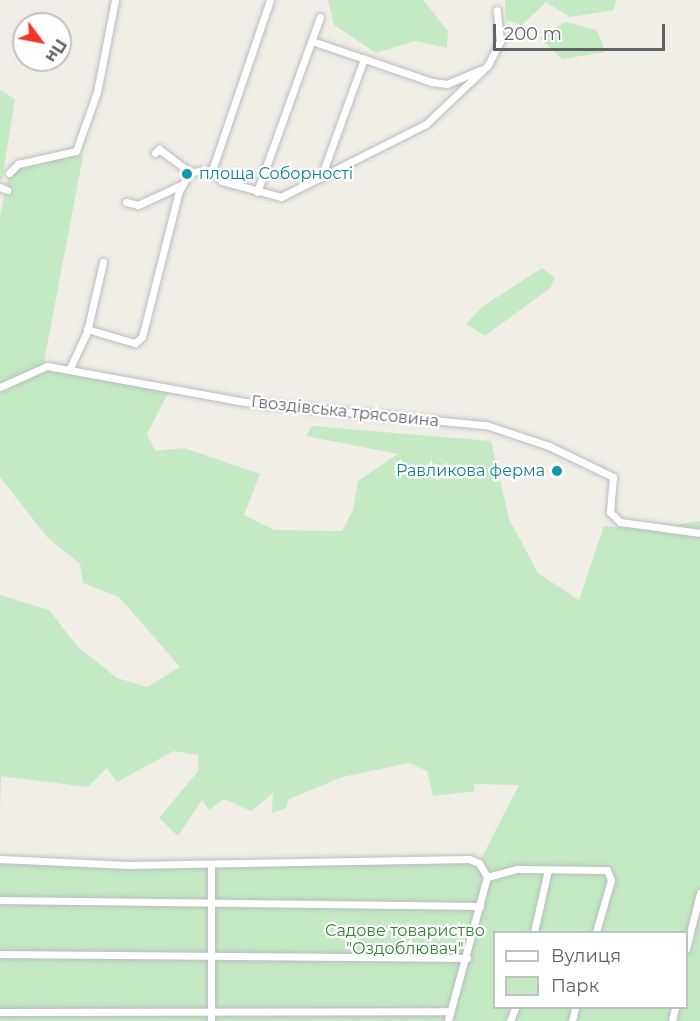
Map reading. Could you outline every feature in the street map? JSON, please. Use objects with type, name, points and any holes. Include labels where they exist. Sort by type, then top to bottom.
[{"type":"street","points":[[9,172],[18,164],[76,151],[97,92],[115,0]]},
{"type":"street","points":[[213,171],[270,0]]},
{"type":"street","points":[[213,171],[222,181],[281,197],[426,124],[488,65],[500,41],[497,10]]},
{"type":"street","points":[[257,192],[320,17]]},
{"type":"street","points":[[312,40],[364,59],[447,84],[488,65]]},
{"type":"street","points":[[321,177],[364,59]]},
{"type":"street","points":[[157,151],[190,172],[213,171]]},
{"type":"street","points":[[87,329],[135,343],[142,337],[182,185],[190,172]]},
{"type":"street","points":[[126,202],[138,205],[182,185]]},
{"type":"street","points":[[70,368],[87,329],[103,262]]},
{"type":"street","name":"Гвоздівська трясовина","points":[[0,387],[47,366],[70,368],[234,400],[486,425],[549,446],[613,477],[610,512],[620,522],[700,533]]},
{"type":"street","points":[[0,859],[42,865],[469,859],[487,878]]},
{"type":"street","points":[[211,864],[211,1018]]},
{"type":"street","points":[[487,878],[506,870],[607,870],[611,880],[597,931]]},
{"type":"street","points":[[534,931],[548,870]]},
{"type":"street","points":[[448,1021],[487,878]]},
{"type":"street","points":[[688,945],[700,893]]},
{"type":"street","points":[[0,900],[212,899],[480,906]]},
{"type":"street","points":[[0,954],[467,958]]},
{"type":"street","points":[[0,1012],[211,1018],[450,1011]]},
{"type":"green space","points":[[328,0],[423,0],[448,31],[447,48],[415,41],[376,53],[334,25]]},
{"type":"green space","points":[[505,0],[616,0],[614,10],[570,17],[546,2],[522,25],[506,20]]},
{"type":"green space","points":[[565,22],[597,30],[605,52],[562,59],[540,38]]},
{"type":"green space","points":[[0,90],[15,99],[2,181],[0,180]]},
{"type":"green space","name":"Садове товариство \"Оздоблювач\"","points":[[76,151],[83,156],[43,367],[169,391],[147,434],[155,451],[184,448],[260,474],[244,515],[274,530],[342,531],[353,510],[358,481],[398,454],[306,436],[312,426],[491,441],[509,519],[538,573],[579,600],[604,526],[648,529],[700,521],[700,1021],[0,1021],[0,859],[42,865],[469,859],[479,863],[519,785],[473,784],[475,791],[433,796],[427,771],[409,763],[342,777],[289,799],[286,808],[272,813],[273,793],[251,811],[224,799],[209,810],[202,800],[178,836],[159,818],[199,770],[198,755],[174,751],[117,782],[107,768],[88,787],[1,776],[0,809],[0,595],[49,610],[77,646],[117,678],[147,687],[180,667],[119,597],[83,583],[80,564],[47,537],[0,477],[0,217],[9,173],[18,164]]},
{"type":"green space","points":[[542,268],[555,278],[550,288],[485,336],[466,324],[482,307]]},
{"type":"place","name":"площа Соборності","points":[[187,174]]},
{"type":"place","name":"Равликова ферма","points":[[557,471]]}]
